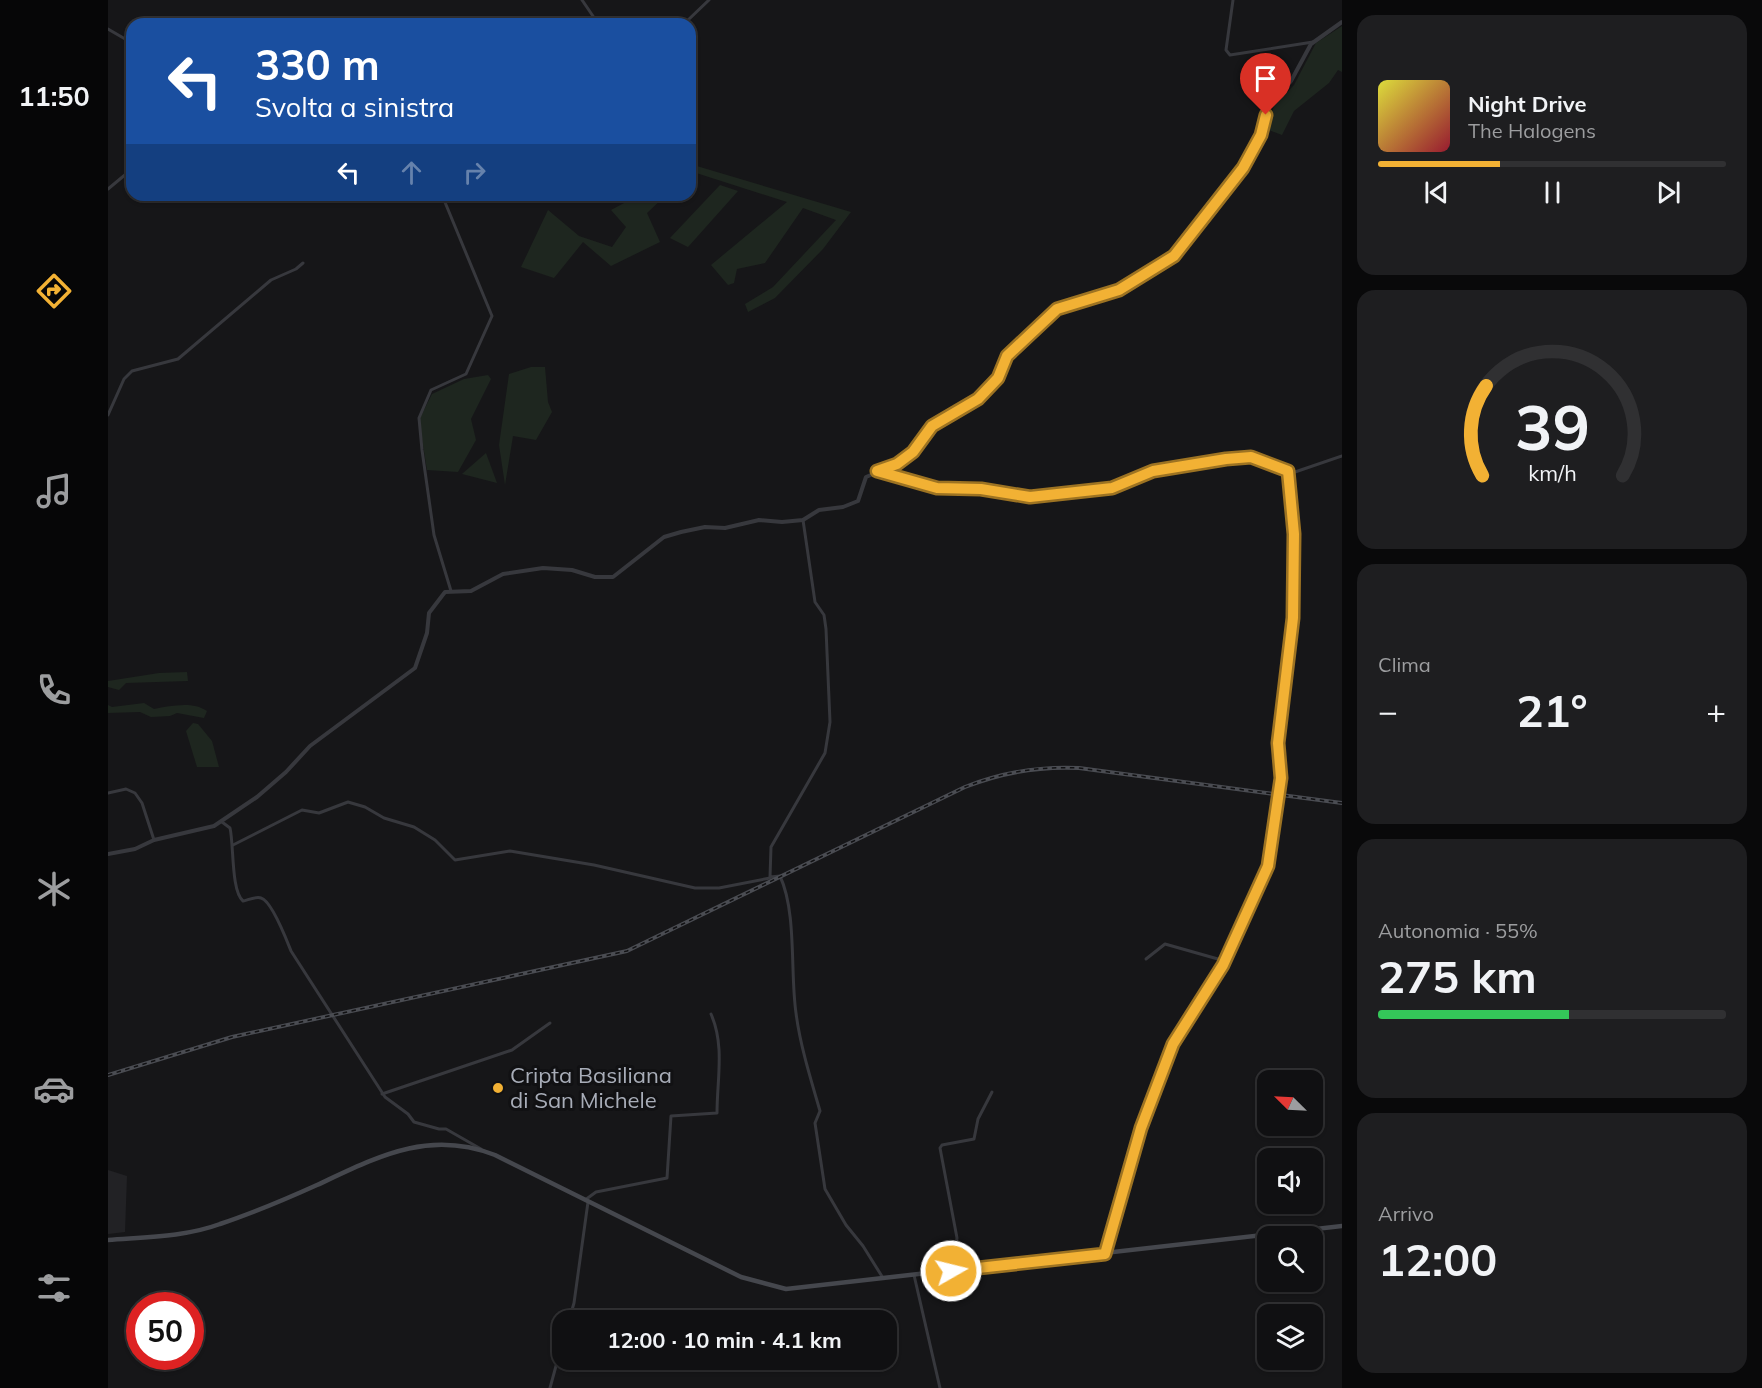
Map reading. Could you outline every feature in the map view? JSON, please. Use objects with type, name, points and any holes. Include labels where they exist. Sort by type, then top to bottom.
[{"type":"main road","points":[[108,1240],[193,1232],[220,1224],[407,1147],[457,1145],[483,1151],[741,1277],[786,1289],[1342,1226]]},
{"type":"street","points":[[582,0],[594,18]]},
{"type":"street","points":[[690,18],[709,0]]},
{"type":"street","points":[[1233,0],[1226,50],[1230,55],[1313,42],[1342,22]]},
{"type":"street","points":[[108,29],[126,40]]},
{"type":"street","points":[[108,854],[147,846],[154,840],[198,831],[222,822],[273,785],[310,746],[415,668],[427,633],[429,613],[445,592],[471,591],[503,574],[543,568],[572,570],[595,577],[614,577],[664,537],[705,526],[725,528],[759,520],[802,520],[819,510],[843,507],[858,501],[866,477],[897,464],[913,452],[932,426],[978,399],[998,378],[1007,356],[1057,309],[1119,290],[1174,256],[1243,168],[1261,135],[1268,108],[1292,81],[1313,42]]},
{"type":"street","points":[[108,189],[126,174]]},
{"type":"street","points":[[444,201],[492,316],[466,374],[431,390],[419,418],[434,535],[451,591]]},
{"type":"street","points":[[108,415],[124,379],[132,371],[178,359],[271,280],[296,269],[303,263]]},
{"type":"street","points":[[877,471],[937,488],[981,489],[1030,497],[1112,488],[1153,471],[1226,459],[1251,457],[1288,471],[1300,471],[1342,456]]},
{"type":"street","points":[[1105,1254],[1141,1128],[1173,1044],[1225,961],[1267,870],[1281,783],[1278,743],[1293,618],[1294,534],[1288,471]]},
{"type":"street","points":[[770,878],[771,847],[824,758],[830,731],[824,615],[815,602],[802,520]]},
{"type":"street","points":[[108,793],[126,789],[138,797],[154,840]]},
{"type":"street","points":[[233,845],[302,810],[318,813],[348,802],[365,807],[384,818],[414,826],[435,840],[455,860],[510,851],[605,867],[695,888],[718,888],[780,876],[786,898],[794,956],[796,1015],[820,1112],[815,1123],[824,1187],[846,1225],[864,1246],[884,1279]]},
{"type":"street","points":[[222,822],[230,826],[235,886],[239,898],[243,900],[258,897],[266,900],[291,951],[382,1094],[414,1122],[439,1130],[446,1129],[476,1144],[483,1151]]},
{"type":"street","points":[[1146,959],[1165,944],[1225,961]]},
{"type":"street","points":[[572,1310],[586,1201],[596,1192],[667,1178],[671,1116],[717,1113],[717,1077],[720,1061],[717,1028],[711,1014]]},
{"type":"street","points":[[382,1094],[512,1050],[550,1023]]},
{"type":"street","points":[[951,1271],[957,1238],[940,1148],[942,1145],[974,1139],[978,1119],[992,1092]]},
{"type":"street","points":[[914,1275],[940,1388]]},
{"type":"street","points":[[550,1388],[555,1370]]},
{"type":"shaded area","points":[[1342,26],[1342,72],[1338,70],[1329,83],[1294,111],[1282,135],[1266,129],[1274,106],[1294,85],[1316,43]]},
{"type":"shaded area","points":[[696,166],[851,212],[823,249],[775,298],[748,312],[745,304],[773,287],[836,220],[803,208],[765,263],[737,269],[734,283],[728,285],[711,265],[787,202],[696,173]]},
{"type":"shaded area","points":[[720,185],[738,191],[688,247],[670,238]]},
{"type":"shaded area","points":[[628,201],[660,201],[647,213],[660,242],[611,266],[583,242],[554,278],[521,267],[548,210],[579,236],[612,247],[626,227],[611,210]]},
{"type":"shaded area","points":[[531,367],[545,367],[548,402],[552,412],[536,440],[513,436],[505,485],[499,445],[509,374]]},
{"type":"shaded area","points":[[488,375],[491,379],[471,419],[476,440],[458,472],[427,470],[419,420],[432,394],[464,379]]},
{"type":"shaded area","points":[[486,453],[497,483],[462,474]]},
{"type":"shaded area","points":[[187,672],[188,681],[126,683],[119,690],[108,687],[108,681],[159,673]]},
{"type":"shaded area","points":[[144,703],[154,709],[188,705],[207,711],[204,718],[177,713],[170,716],[151,717],[140,712],[108,713],[108,705],[112,707]]},
{"type":"shaded area","points":[[193,723],[198,724],[212,741],[219,767],[197,767],[186,731]]},
{"type":"shaded area","points":[[108,1170],[127,1176],[125,1232],[108,1234]]},
{"type":"railway","points":[[108,1075],[232,1037],[627,951],[965,787],[993,777],[1035,769],[1079,768],[1342,803]]},
{"type":"place","name":"Cripta Basiliana di San Michele","points":[[498,1088]]},
{"type":"route","points":[[951,1271],[1105,1254],[1141,1128],[1173,1044],[1187,1018],[1223,965],[1268,866],[1281,778],[1278,743],[1293,618],[1292,508],[1288,471],[1251,457],[1213,460],[1153,471],[1112,488],[1038,497],[1012,495],[989,489],[937,488],[907,482],[877,471],[897,464],[920,446],[926,431],[938,421],[970,406],[978,399],[998,378],[1007,356],[1057,309],[1081,304],[1119,290],[1174,256],[1243,168],[1261,135],[1266,115]]}]
